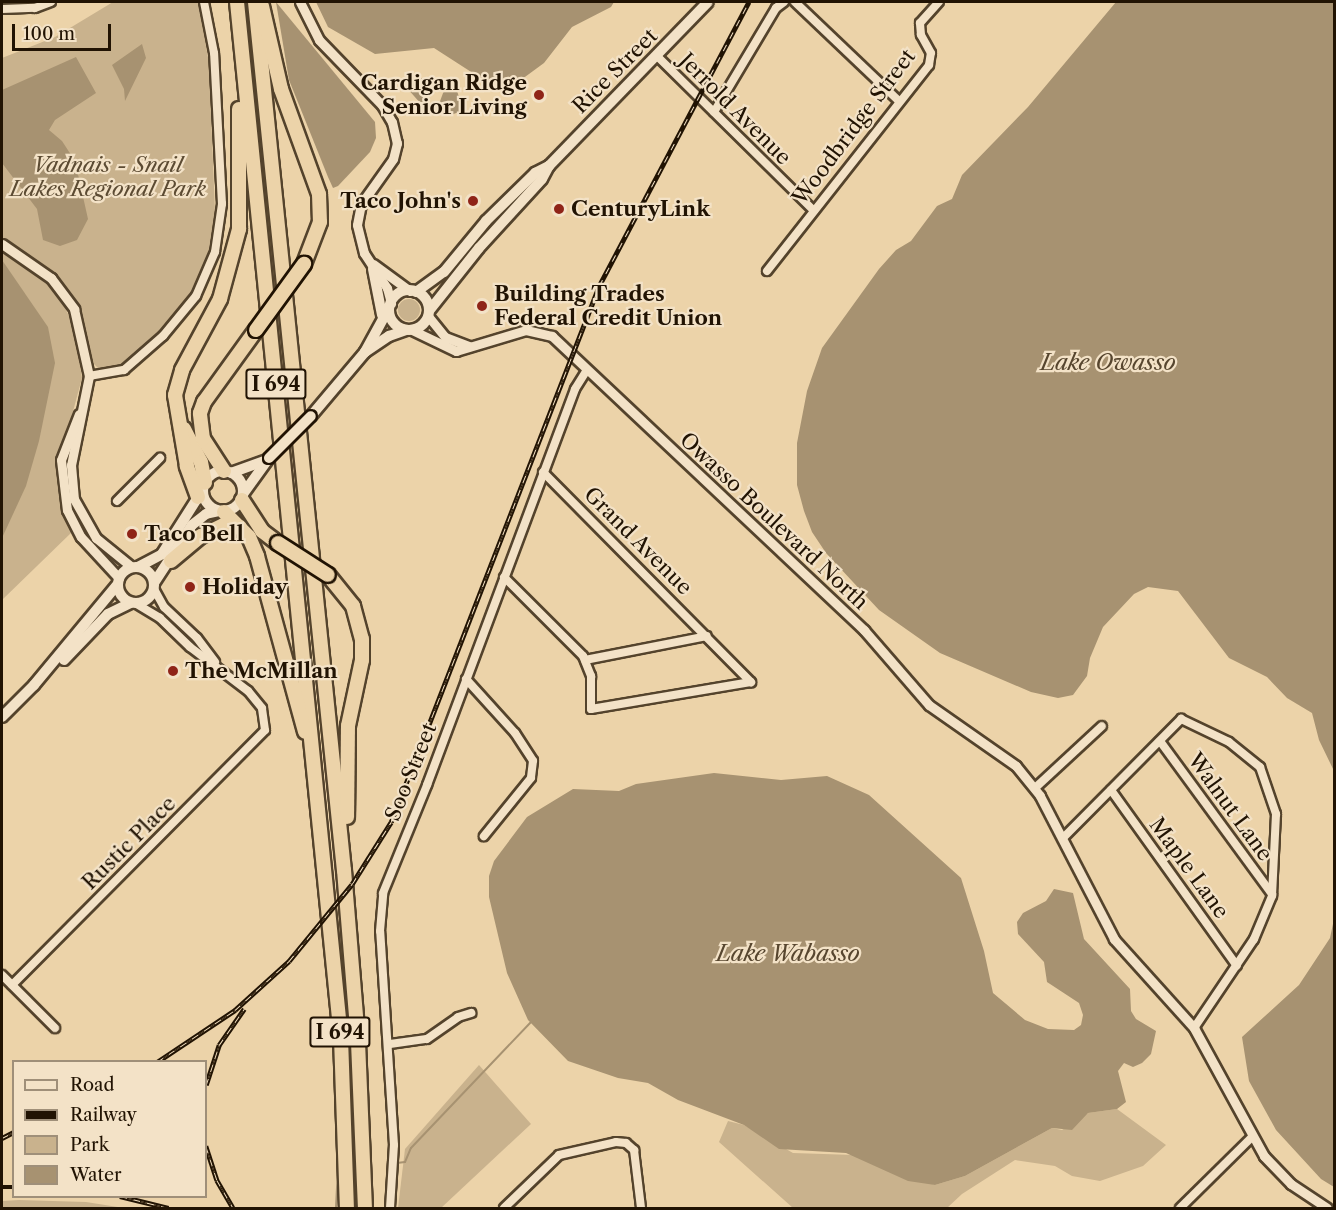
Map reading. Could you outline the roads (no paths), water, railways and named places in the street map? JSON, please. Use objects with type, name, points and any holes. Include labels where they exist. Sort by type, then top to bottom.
[{"type":"highway","points":[[202,489],[177,420],[178,388],[182,370],[223,291],[241,217],[237,2]]},
{"type":"highway","name":"I 694","points":[[237,2],[341,1038],[347,1209]]},
{"type":"highway","name":"I 694","points":[[255,2],[344,870],[358,1042],[365,1209]]},
{"type":"highway","points":[[228,472],[204,439],[200,413],[208,395],[304,264],[320,222],[319,194],[281,89],[261,2]]},
{"type":"highway","points":[[242,497],[262,531],[328,575],[353,606],[363,651],[348,726],[344,870]]},
{"type":"highway","points":[[221,512],[240,527],[257,556],[314,767]]},
{"type":"highway","points":[[171,561],[201,536],[224,525],[240,527]]},
{"type":"main road","name":"Rice Street","points":[[428,314],[479,248],[542,179],[549,166],[658,57],[708,2]]},
{"type":"main road","name":"Rice Street","points":[[413,291],[436,280],[486,221],[535,172],[549,166]]},
{"type":"main road","points":[[372,266],[395,325],[409,330]]},
{"type":"main road","points":[[34,685],[56,669],[108,614],[148,599],[192,525],[206,514],[221,512],[242,497],[269,458],[311,416],[365,352],[387,308],[398,294],[413,291],[425,299],[428,314],[422,326],[388,336],[365,352]]},
{"type":"main road","points":[[2,717],[34,685],[118,581],[135,567],[162,554],[213,474],[228,472],[269,458]]},
{"type":"main road","points":[[228,472],[241,481],[242,497]]},
{"type":"main road","points":[[202,489],[206,500],[221,512]]},
{"type":"main road","points":[[135,567],[149,572],[154,586]]},
{"type":"main road","points":[[118,581],[121,596],[134,603]]},
{"type":"street","points":[[2,9],[35,8],[51,2]]},
{"type":"street","points":[[89,376],[124,370],[163,336],[196,296],[215,252],[222,204],[214,53],[204,2]]},
{"type":"street","points":[[300,2],[319,40],[382,105],[395,132],[393,159],[366,195],[358,215],[357,234],[372,266],[413,291]]},
{"type":"street","points":[[714,112],[776,8],[784,2]]},
{"type":"street","points":[[795,2],[899,101]]},
{"type":"street","name":"Woodbridge Street","points":[[767,271],[929,65],[932,52],[921,35],[920,23],[939,2]]},
{"type":"street","name":"Jerrold Avenue","points":[[658,57],[814,211]]},
{"type":"street","points":[[2,244],[40,269],[68,298],[78,319],[89,376],[71,465],[70,501],[81,537],[118,581]]},
{"type":"street","points":[[428,314],[445,337],[469,346]]},
{"type":"street","name":"Owasso Boulevard North","points":[[409,330],[453,351],[519,331],[539,331],[552,336],[864,630],[929,705],[1016,766],[1035,788],[1114,939],[1194,1028],[1252,1137],[1281,1176],[1327,1209]]},
{"type":"street","name":"Soo Street","points":[[390,1209],[394,1145],[390,1044],[380,931],[383,893],[575,389],[587,370]]},
{"type":"street","points":[[117,501],[160,458]]},
{"type":"street","name":"Grand Avenue","points":[[543,472],[751,682],[591,709],[593,685],[585,660]]},
{"type":"street","points":[[70,501],[96,538],[135,567]]},
{"type":"street","points":[[504,577],[585,660],[707,636]]},
{"type":"street","points":[[154,586],[164,607],[197,638],[219,668]]},
{"type":"street","points":[[134,603],[160,618],[219,668]]},
{"type":"street","name":"Rustic Place","points":[[12,985],[263,735],[266,724],[257,700],[219,668]]},
{"type":"street","points":[[466,679],[519,738],[533,761],[531,778],[484,836]]},
{"type":"street","points":[[1063,838],[1181,719],[1229,742],[1260,766],[1276,814],[1272,894],[1254,939],[1194,1028]]},
{"type":"street","points":[[1035,788],[1102,726]]},
{"type":"street","name":"Walnut Lane","points":[[1160,741],[1272,894]]},
{"type":"street","name":"Maple Lane","points":[[1111,790],[1237,966]]},
{"type":"street","points":[[2,975],[55,1028]]},
{"type":"street","points":[[390,1044],[427,1039],[458,1017],[471,1013]]},
{"type":"street","points":[[1180,1209],[1252,1137]]},
{"type":"street","points":[[504,1209],[559,1155],[577,1148],[622,1142],[636,1155],[641,1209]]},
{"type":"water","points":[[276,2],[375,122],[376,138],[370,152],[338,186],[333,188],[289,80]]},
{"type":"water","points":[[316,2],[614,2],[611,7],[572,27],[544,63],[514,85],[496,88],[434,48],[375,54],[328,27]]},
{"type":"water","name":"Lake Owasso","points":[[1116,2],[1334,2],[1334,771],[1319,740],[1312,713],[1287,698],[1267,677],[1229,658],[1178,591],[1148,587],[1134,594],[1103,627],[1090,658],[1087,676],[1073,695],[1058,698],[1031,692],[940,653],[879,610],[826,553],[812,532],[804,511],[797,485],[797,443],[807,391],[822,348],[879,269],[896,250],[911,241],[937,206],[952,199],[962,175],[1028,107]]},
{"type":"water","points":[[142,44],[146,58],[125,101],[124,89],[112,65]]},
{"type":"water","points":[[76,57],[96,93],[55,120],[49,130],[62,141],[75,161],[88,219],[77,240],[60,246],[43,240],[37,209],[2,163],[2,90]]},
{"type":"water","points":[[404,78],[428,78],[428,106],[421,104],[407,88]]},
{"type":"water","points":[[446,85],[457,91],[461,103],[459,112],[448,116],[439,104]]},
{"type":"water","points":[[2,260],[48,327],[55,363],[39,441],[26,486],[2,538]]},
{"type":"water","name":"Lake Wabasso","points":[[714,773],[781,780],[827,776],[869,795],[961,878],[984,951],[993,993],[1025,1020],[1048,1029],[1074,1030],[1081,1025],[1083,1015],[1079,1003],[1047,982],[1044,962],[1018,934],[1017,922],[1023,913],[1046,901],[1054,889],[1073,893],[1084,939],[1130,989],[1131,1011],[1136,1019],[1156,1031],[1151,1054],[1142,1063],[1133,1067],[1124,1063],[1118,1071],[1126,1102],[1117,1109],[1088,1113],[1072,1130],[1052,1128],[965,1176],[935,1185],[908,1181],[846,1153],[779,1149],[744,1125],[678,1100],[648,1083],[618,1078],[568,1061],[528,1020],[507,973],[489,897],[489,876],[494,861],[527,817],[573,789],[619,791],[636,784]]},
{"type":"water","points":[[1334,919],[1334,1187],[1321,1179],[1276,1130],[1249,1081],[1242,1037],[1299,985],[1330,938]]},
{"type":"waterway","points":[[397,1163],[405,1162],[411,1148],[530,1023]]},
{"type":"waterway","points":[[336,1208],[338,1167]]},
{"type":"railway","points":[[160,1060],[235,1010],[289,961],[352,884],[391,822],[599,286],[749,2]]},
{"type":"railway","points":[[207,1082],[219,1045],[244,1009]]},
{"type":"railway","points":[[2,1138],[12,1133]]},
{"type":"railway","points":[[207,1149],[217,1180],[233,1208]]},
{"type":"railway","points":[[2,1187],[12,1187]]},
{"type":"railway","points":[[128,1198],[169,1208]]},
{"type":"place","name":"Cardigan Ridge Senior Living","points":[[539,95]]},
{"type":"place","name":"Taco John's","points":[[473,201]]},
{"type":"place","name":"CenturyLink","points":[[559,209]]},
{"type":"place","name":"Building Trades Federal Credit Union","points":[[482,306]]},
{"type":"place","name":"Taco Bell","points":[[132,534]]},
{"type":"place","name":"Holiday","points":[[190,587]]},
{"type":"place","name":"The McMillan","points":[[173,671]]},
{"type":"park label","name":"Vadnais - Snail Lakes Regional Park","points":[[108,177]]}]
